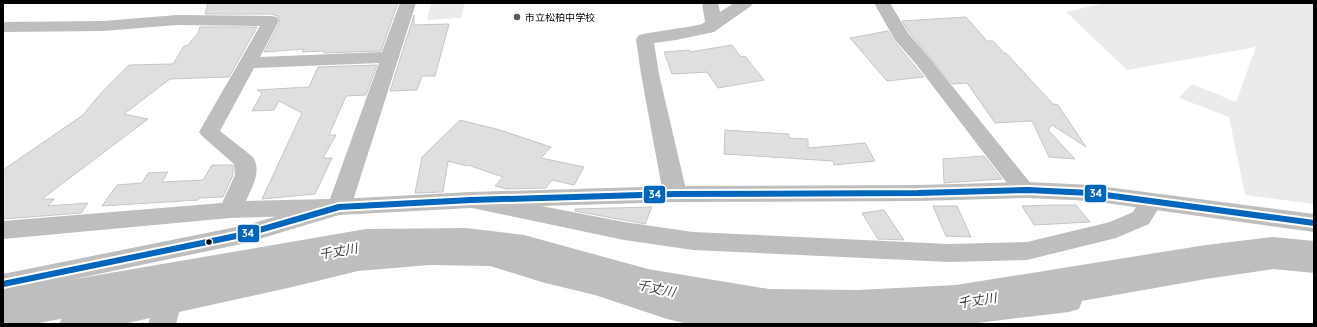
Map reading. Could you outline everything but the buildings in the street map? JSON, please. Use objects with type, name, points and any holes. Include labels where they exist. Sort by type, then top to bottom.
[{"type":"main road","points":[[339,207],[408,3]]},
{"type":"main road","points":[[710,3],[714,25]]},
{"type":"main road","points":[[882,3],[901,36],[922,60],[1024,190]]},
{"type":"main road","points":[[675,194],[650,74],[645,39],[708,28],[747,4]]},
{"type":"main road","points":[[3,27],[102,26],[177,20],[271,21],[249,63],[209,132],[245,162],[246,175],[230,210]]},
{"type":"main road","points":[[249,63],[390,57]]},
{"type":"main road","points":[[3,230],[230,210],[339,207],[471,200],[675,194],[1024,190],[1091,193],[1314,223]]},
{"type":"main road","points":[[471,200],[624,231],[693,241],[949,253],[1027,251],[1109,231],[1141,218],[1151,201]]},
{"type":"main road","points":[[3,284],[246,234],[339,207]]},
{"type":"main road","points":[[73,324],[165,314],[288,278],[358,261],[429,256],[490,257],[545,273],[596,285],[667,308],[722,321],[750,324]]},
{"type":"main road","points":[[878,324],[1069,301]]},
{"type":"shaded area","points":[[431,3],[465,3],[461,18],[427,20]]},
{"type":"shaded area","points":[[1105,3],[1314,3],[1314,204],[1245,195],[1229,117],[1179,98],[1192,84],[1236,102],[1256,47],[1127,70],[1066,12]]},
{"type":"waterway","name":"千丈川","points":[[3,312],[69,298],[366,245],[466,244],[524,251],[648,287],[769,308],[858,309],[956,304],[1206,262],[1273,253],[1314,257]]},
{"type":"transit line","name":"34","points":[[3,284],[246,234],[339,207],[471,200],[675,194],[918,193],[1028,190],[1091,193],[1314,223]]},
{"type":"place","name":"市立松柏中学校","points":[[517,17]]}]
